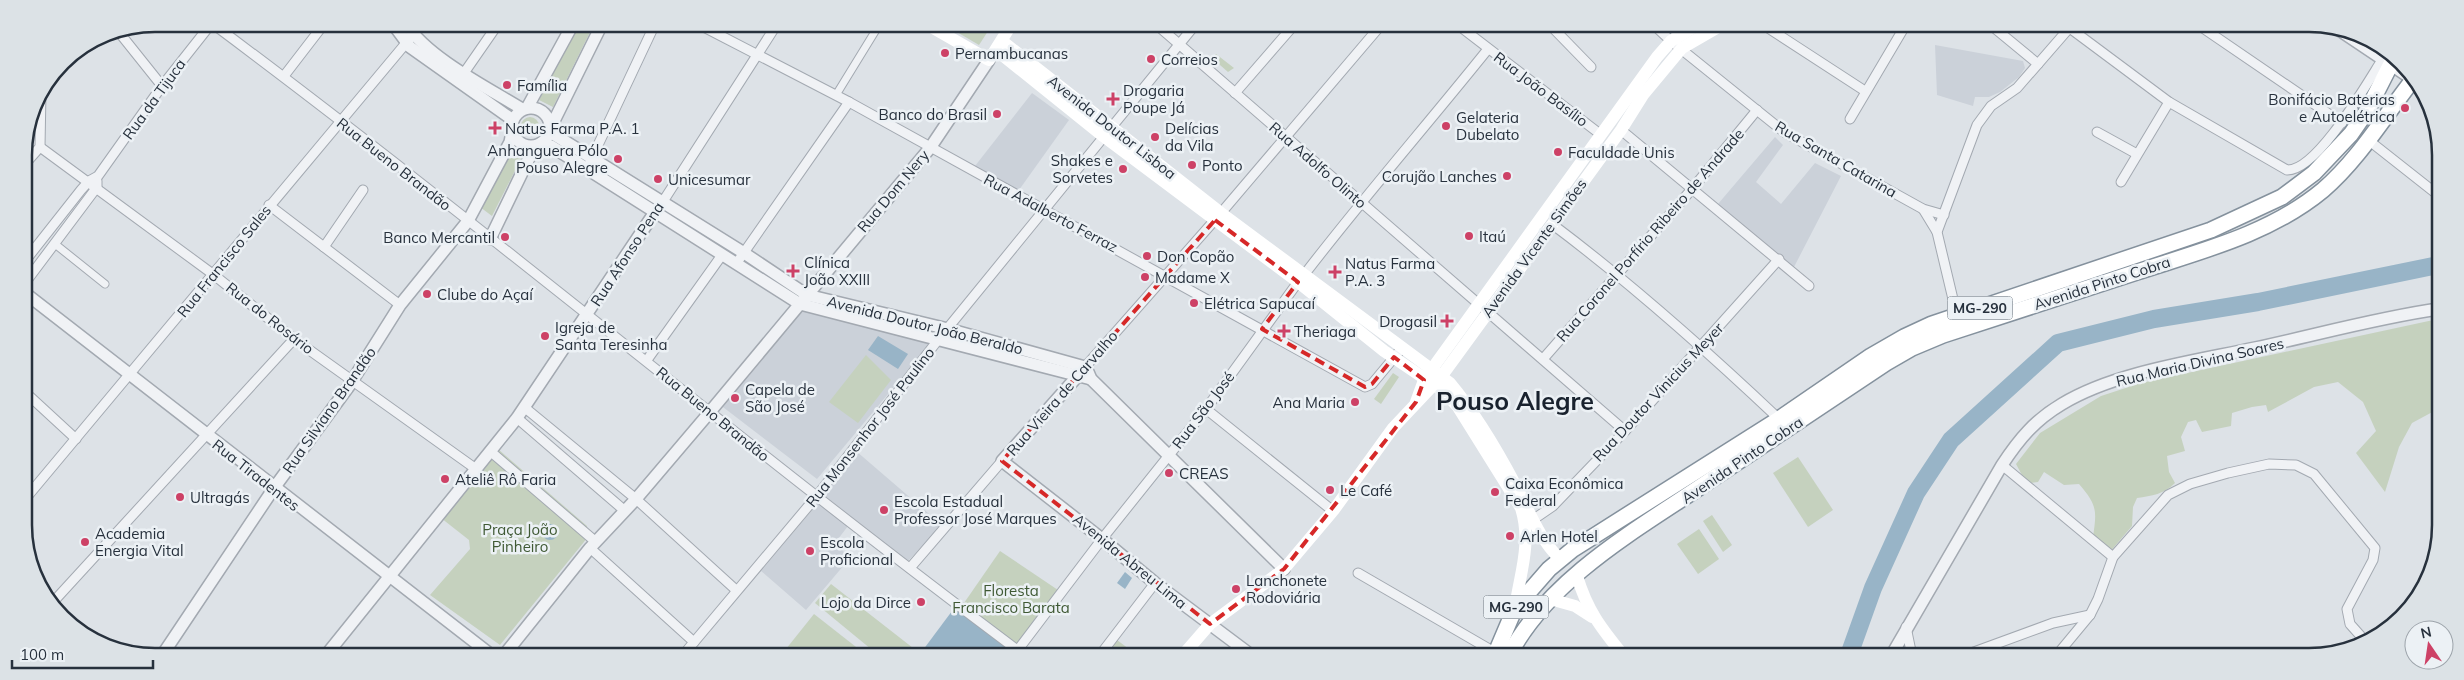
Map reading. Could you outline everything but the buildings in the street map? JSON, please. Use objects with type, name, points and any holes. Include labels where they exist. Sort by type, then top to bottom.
[{"type":"highway","name":"Avenida Pinto Cobra","points":[[1556,563],[1779,419],[1871,356],[1904,337],[1957,316],[2211,230],[2282,197],[2314,173],[2347,139],[2367,111],[2388,63]]},
{"type":"highway","name":"Avenida Pinto Cobra","points":[[1571,581],[1609,548],[1886,363],[1912,348],[1942,335],[2217,246],[2266,226],[2323,189],[2350,163],[2410,85]]},
{"type":"highway","points":[[1705,466],[1709,474],[1705,484]]},
{"type":"highway","name":"MG-290","points":[[1502,647],[1514,608],[1556,563]]},
{"type":"highway","name":"MG-290","points":[[1507,647],[1550,599],[1571,581]]},
{"type":"main road","name":"Avenida Vicente Simões","points":[[1190,648],[1210,624],[1284,569],[1333,511],[1393,428],[1416,402],[1426,395],[1433,378],[1483,308],[1600,134],[1671,41],[1686,32]]},
{"type":"main road","name":"Avenida Vicente Simões","points":[[1483,308],[1552,224],[1621,130],[1643,95],[1682,48],[1709,32]]},
{"type":"main road","name":"Avenida Doutor Lisboa","points":[[949,33],[996,50],[1107,131],[1398,353],[1463,399],[1496,448],[1529,520],[1556,563]]},
{"type":"main road","points":[[996,50],[1006,33]]},
{"type":"main road","points":[[1514,608],[1527,542],[1529,520]]},
{"type":"main road","points":[[1571,581],[1594,619],[1616,647]]},
{"type":"main road","points":[[1550,599],[1575,606],[1594,619]]},
{"type":"street","points":[[1235,93],[1288,32]]},
{"type":"street","name":"Rua Vieira de Carvalho","points":[[910,568],[1165,275],[1218,217],[1374,32]]},
{"type":"street","name":"Rua João Basílio","points":[[1467,32],[1600,134]]},
{"type":"street","points":[[1557,32],[1590,66]]},
{"type":"street","points":[[1661,32],[1682,48]]},
{"type":"street","points":[[1775,32],[1865,91]]},
{"type":"street","points":[[1850,118],[1902,32]]},
{"type":"street","points":[[1999,32],[2038,64]]},
{"type":"street","points":[[1937,232],[1978,125],[1985,112],[2017,88],[2066,32]]},
{"type":"street","points":[[2077,32],[2169,102],[2287,170],[2300,167],[2313,157],[2342,123],[2388,62]]},
{"type":"street","points":[[2209,32],[2342,123]]},
{"type":"street","name":"Rua da Tijuca","points":[[33,245],[89,181],[98,176],[162,86],[205,33]]},
{"type":"street","name":"Rua Bueno Brandão","points":[[224,33],[284,76],[587,316],[647,360],[816,497],[1012,648]]},
{"type":"street","points":[[284,76],[317,33]]},
{"type":"street","points":[[402,33],[512,120]]},
{"type":"street","points":[[408,33],[409,39],[464,73],[525,108],[535,108],[543,111],[549,118],[550,129]]},
{"type":"street","name":"Rua Francisco Sales","points":[[32,491],[414,33]]},
{"type":"street","points":[[464,73],[492,33]]},
{"type":"street","points":[[540,144],[522,144],[512,132],[512,120],[525,108],[568,33]]},
{"type":"street","points":[[490,238],[531,154],[550,129],[598,33]]},
{"type":"street","points":[[590,164],[651,33]]},
{"type":"street","name":"Rua Adalberto Ferraz","points":[[715,33],[836,95],[930,148],[1046,209],[1364,386],[1372,384],[1398,353]]},
{"type":"street","name":"Rua Afonso Pena","points":[[524,407],[659,207],[771,33]]},
{"type":"street","points":[[836,95],[874,33]]},
{"type":"street","name":"Rua Adolfo Olinto","points":[[1166,33],[1625,431]]},
{"type":"street","name":"Rua Monsenhor José Paulino","points":[[689,648],[816,497],[938,340],[1189,33]]},
{"type":"street","points":[[123,37],[162,86]]},
{"type":"street","name":"Rua Santa Catarina","points":[[1682,48],[1784,132],[1923,209],[1944,215]]},
{"type":"street","name":"Rua São José","points":[[1023,648],[1102,538],[1206,409],[1262,329],[1360,202],[1427,125],[1488,49]]},
{"type":"street","name":"Rua Dom Nery","points":[[636,499],[930,148],[996,50]]},
{"type":"street","points":[[736,264],[849,102]]},
{"type":"street","points":[[2121,182],[2169,102]]},
{"type":"street","name":"Rua Coronel Porfírio Ribeiro de Andrade","points":[[1543,358],[1692,189],[1756,110]]},
{"type":"street","points":[[33,155],[40,147],[41,112]]},
{"type":"street","name":"Avenida Doutor João Beraldo","points":[[550,129],[590,164]]},
{"type":"street","points":[[1621,130],[1779,259],[1809,286]]},
{"type":"street","name":"Rua Silviano Brandão","points":[[167,648],[274,488],[352,380],[400,305],[468,221],[510,142],[512,132]]},
{"type":"street","points":[[2097,132],[2137,154]]},
{"type":"street","points":[[2367,139],[2432,190]]},
{"type":"street","name":"Avenida Doutor João Beraldo","points":[[540,144],[551,146],[590,164],[659,207],[744,253],[803,300],[948,329],[1016,354]]},
{"type":"street","name":"Rua do Rosário","points":[[40,147],[97,187],[294,338],[476,469]]},
{"type":"street","points":[[33,273],[97,187],[98,176]]},
{"type":"street","points":[[324,247],[364,190]]},
{"type":"street","points":[[269,205],[400,305]]},
{"type":"street","name":"Avenida Doutor João Beraldo","points":[[659,207],[722,255],[803,300],[938,340],[1016,354],[1082,371]]},
{"type":"street","name":"Rua Santa Catarina","points":[[1923,209],[1937,232],[1957,316]]},
{"type":"street","points":[[1552,224],[1618,274],[1702,345],[1779,419]]},
{"type":"street","points":[[55,244],[105,284]]},
{"type":"street","points":[[647,360],[722,255]]},
{"type":"street","name":"Rua Doutor Vinicius Meyer","points":[[1529,520],[1553,506],[1625,431],[1779,259]]},
{"type":"street","name":"Rua Tiradentes","points":[[33,299],[206,436],[482,648]]},
{"type":"street","name":"Rua Maria Divina Soares","points":[[1896,647],[2002,465],[2021,436],[2041,417],[2064,402],[2140,373],[2432,311]]},
{"type":"street","points":[[57,598],[294,338]]},
{"type":"street","points":[[1082,371],[1170,454],[1284,569]]},
{"type":"street","points":[[32,399],[76,439]]},
{"type":"street","points":[[333,648],[524,407],[636,499],[736,590]]},
{"type":"street","points":[[1206,409],[1333,511]]},
{"type":"street","points":[[517,418],[625,511]]},
{"type":"street","points":[[490,451],[593,545],[694,642]]},
{"type":"street","name":"Avenida Abreu Lima","points":[[1002,461],[1102,538],[1155,583],[1241,647]]},
{"type":"street","points":[[2067,647],[2090,615],[2098,599],[2113,557],[2159,503],[2176,489],[2228,472],[2284,463],[2296,465],[2314,474],[2373,543],[2375,552],[2373,560],[2346,609],[2350,624],[2360,636]]},
{"type":"street","points":[[2002,465],[2113,557]]},
{"type":"street","points":[[510,648],[593,545],[636,499]]},
{"type":"street","points":[[1358,573],[1488,647]]},
{"type":"street","points":[[1106,648],[1155,583]]},
{"type":"street","points":[[1988,647],[2053,623],[2090,615]]},
{"type":"street","points":[[1906,627],[1910,647]]},
{"type":"highlighted area","points":[[1215,220],[1298,282],[1262,329],[1365,387],[1372,384],[1394,357],[1424,380],[1416,402],[1284,569],[1210,624],[1002,461]]},
{"type":"shaded area","points":[[1935,45],[2023,61],[2025,68],[2019,77],[2000,92],[1989,97],[1975,97],[1973,106],[1937,95]]},
{"type":"shaded area","points":[[1032,93],[1069,120],[1019,190],[975,166]]},
{"type":"shaded area","points":[[1775,137],[1783,145],[1756,182],[1781,204],[1815,163],[1841,176],[1794,267],[1718,204]]},
{"type":"shaded area","points":[[804,308],[928,340],[929,345],[817,479],[719,404]]},
{"type":"shaded area","name":"Escola Estadual Professor José Marques","points":[[856,451],[942,525],[908,561],[825,496]]},
{"type":"shaded area","name":"Escola Proficional","points":[[818,503],[848,526],[835,543],[850,558],[806,610],[761,571]]},
{"type":"green space","points":[[574,33],[590,33],[553,107],[539,100]]},
{"type":"green space","points":[[958,33],[987,33],[979,45]]},
{"type":"green space","points":[[1216,54],[1234,68],[1228,72],[1212,58]]},
{"type":"green space","points":[[530,117],[536,120],[539,126],[536,132],[530,135],[524,132],[521,126],[524,120]]},
{"type":"green space","points":[[514,145],[525,151],[492,216],[480,207]]},
{"type":"green space","points":[[2432,320],[2432,412],[2412,423],[2399,447],[2385,492],[2356,453],[2376,431],[2363,402],[2338,382],[2314,387],[2268,412],[2266,405],[2232,413],[2231,426],[2202,432],[2196,420],[2188,422],[2181,437],[2185,451],[2167,456],[2169,472],[2175,483],[2167,490],[2158,494],[2137,498],[2133,507],[2132,526],[2109,553],[2093,537],[2094,508],[2089,497],[2079,484],[2064,485],[2044,472],[2038,482],[2031,483],[2023,477],[2016,464],[2040,433],[2101,396],[2141,383]]},
{"type":"green space","points":[[866,355],[891,380],[858,423],[829,402]]},
{"type":"green space","points":[[1393,373],[1399,377],[1381,404],[1374,399]]},
{"type":"green space","name":"Praça João Pinheiro","points":[[498,449],[587,526],[588,537],[500,645],[430,595],[470,549],[469,540],[441,518]]},
{"type":"green space","points":[[1798,457],[1833,510],[1808,527],[1773,473]]},
{"type":"green space","points":[[1712,515],[1732,545],[1723,552],[1703,521]]},
{"type":"green space","points":[[1699,529],[1719,559],[1698,574],[1677,544]]},
{"type":"green space","name":"Floresta Francisco Barata","points":[[1000,551],[1058,590],[1017,645],[964,603]]},
{"type":"green space","points":[[831,584],[913,648],[869,648],[815,603]]},
{"type":"green space","points":[[814,614],[857,648],[787,648]]},
{"type":"green space","points":[[1117,640],[1127,648],[1111,648]]},
{"type":"water","points":[[878,336],[908,354],[898,369],[868,350]]},
{"type":"water","points":[[550,524],[556,526],[558,532],[556,538],[550,540],[544,538],[542,532],[544,526]]},
{"type":"water","points":[[1125,572],[1132,578],[1125,589],[1117,583]]},
{"type":"water","points":[[955,607],[1014,648],[925,648]]},
{"type":"waterway","points":[[1852,647],[1873,588],[1916,493],[1951,440],[2058,343],[2154,319],[2258,302],[2432,266]]},
{"type":"place","name":"Pernambucanas","points":[[945,53]]},
{"type":"place","name":"Correios","points":[[1151,59]]},
{"type":"place","name":"Família","points":[[507,85]]},
{"type":"place","name":"Drogaria Poupe Já","points":[[1113,99]]},
{"type":"place","name":"Bonifácio Baterias e Autoelétrica","points":[[2405,108]]},
{"type":"place","name":"Banco do Brasil","points":[[997,114]]},
{"type":"place","name":"Gelateria Dubelato","points":[[1446,126]]},
{"type":"place","name":"Natus Farma P.A. 1","points":[[495,128]]},
{"type":"place","name":"Delícias da Vila","points":[[1155,137]]},
{"type":"place","name":"Faculdade Unis","points":[[1558,152]]},
{"type":"place","name":"Anhanguera Pólo Pouso Alegre","points":[[618,159]]},
{"type":"place","name":"Ponto","points":[[1192,165]]},
{"type":"place","name":"Shakes e Sorvetes","points":[[1123,169]]},
{"type":"place","name":"Corujão Lanches","points":[[1507,176]]},
{"type":"place","name":"Unicesumar","points":[[658,179]]},
{"type":"place","name":"Itaú","points":[[1469,236]]},
{"type":"place","name":"Banco Mercantil","points":[[505,237]]},
{"type":"place","name":"Don Copão","points":[[1147,256]]},
{"type":"place","name":"Clínica João XXIII","points":[[793,271]]},
{"type":"place","name":"Natus Farma P.A. 3","points":[[1335,272]]},
{"type":"place","name":"Madame X","points":[[1145,277]]},
{"type":"place","name":"Clube do Açaí","points":[[427,294]]},
{"type":"place","name":"Elétrica Sapucaí","points":[[1194,303]]},
{"type":"place","name":"Drogasil","points":[[1447,321]]},
{"type":"place","name":"Theriaga","points":[[1284,331]]},
{"type":"place","name":"Igreja de Santa Teresinha","points":[[545,336]]},
{"type":"place","name":"Capela de São José","points":[[735,398]]},
{"type":"place","name":"Ana Maria","points":[[1355,402]]},
{"type":"place","name":"CREAS","points":[[1169,473]]},
{"type":"place","name":"Ateliê Rô Faria","points":[[445,479]]},
{"type":"place","name":"Le Café","points":[[1330,490]]},
{"type":"place","name":"Caixa Econômica Federal","points":[[1495,492]]},
{"type":"place","name":"Ultragás","points":[[180,497]]},
{"type":"place","name":"Escola Estadual Professor José Marques","points":[[884,510]]},
{"type":"place","name":"Arlen Hotel","points":[[1510,536]]},
{"type":"place","name":"Academia Energia Vital","points":[[85,542]]},
{"type":"place","name":"Escola Proficional","points":[[810,551]]},
{"type":"place","name":"Lanchonete Rodoviária","points":[[1236,589]]},
{"type":"place","name":"Lojo da Dirce","points":[[921,602]]},
{"type":"district","name":"Pouso Alegre","points":[[1515,400]]}]
